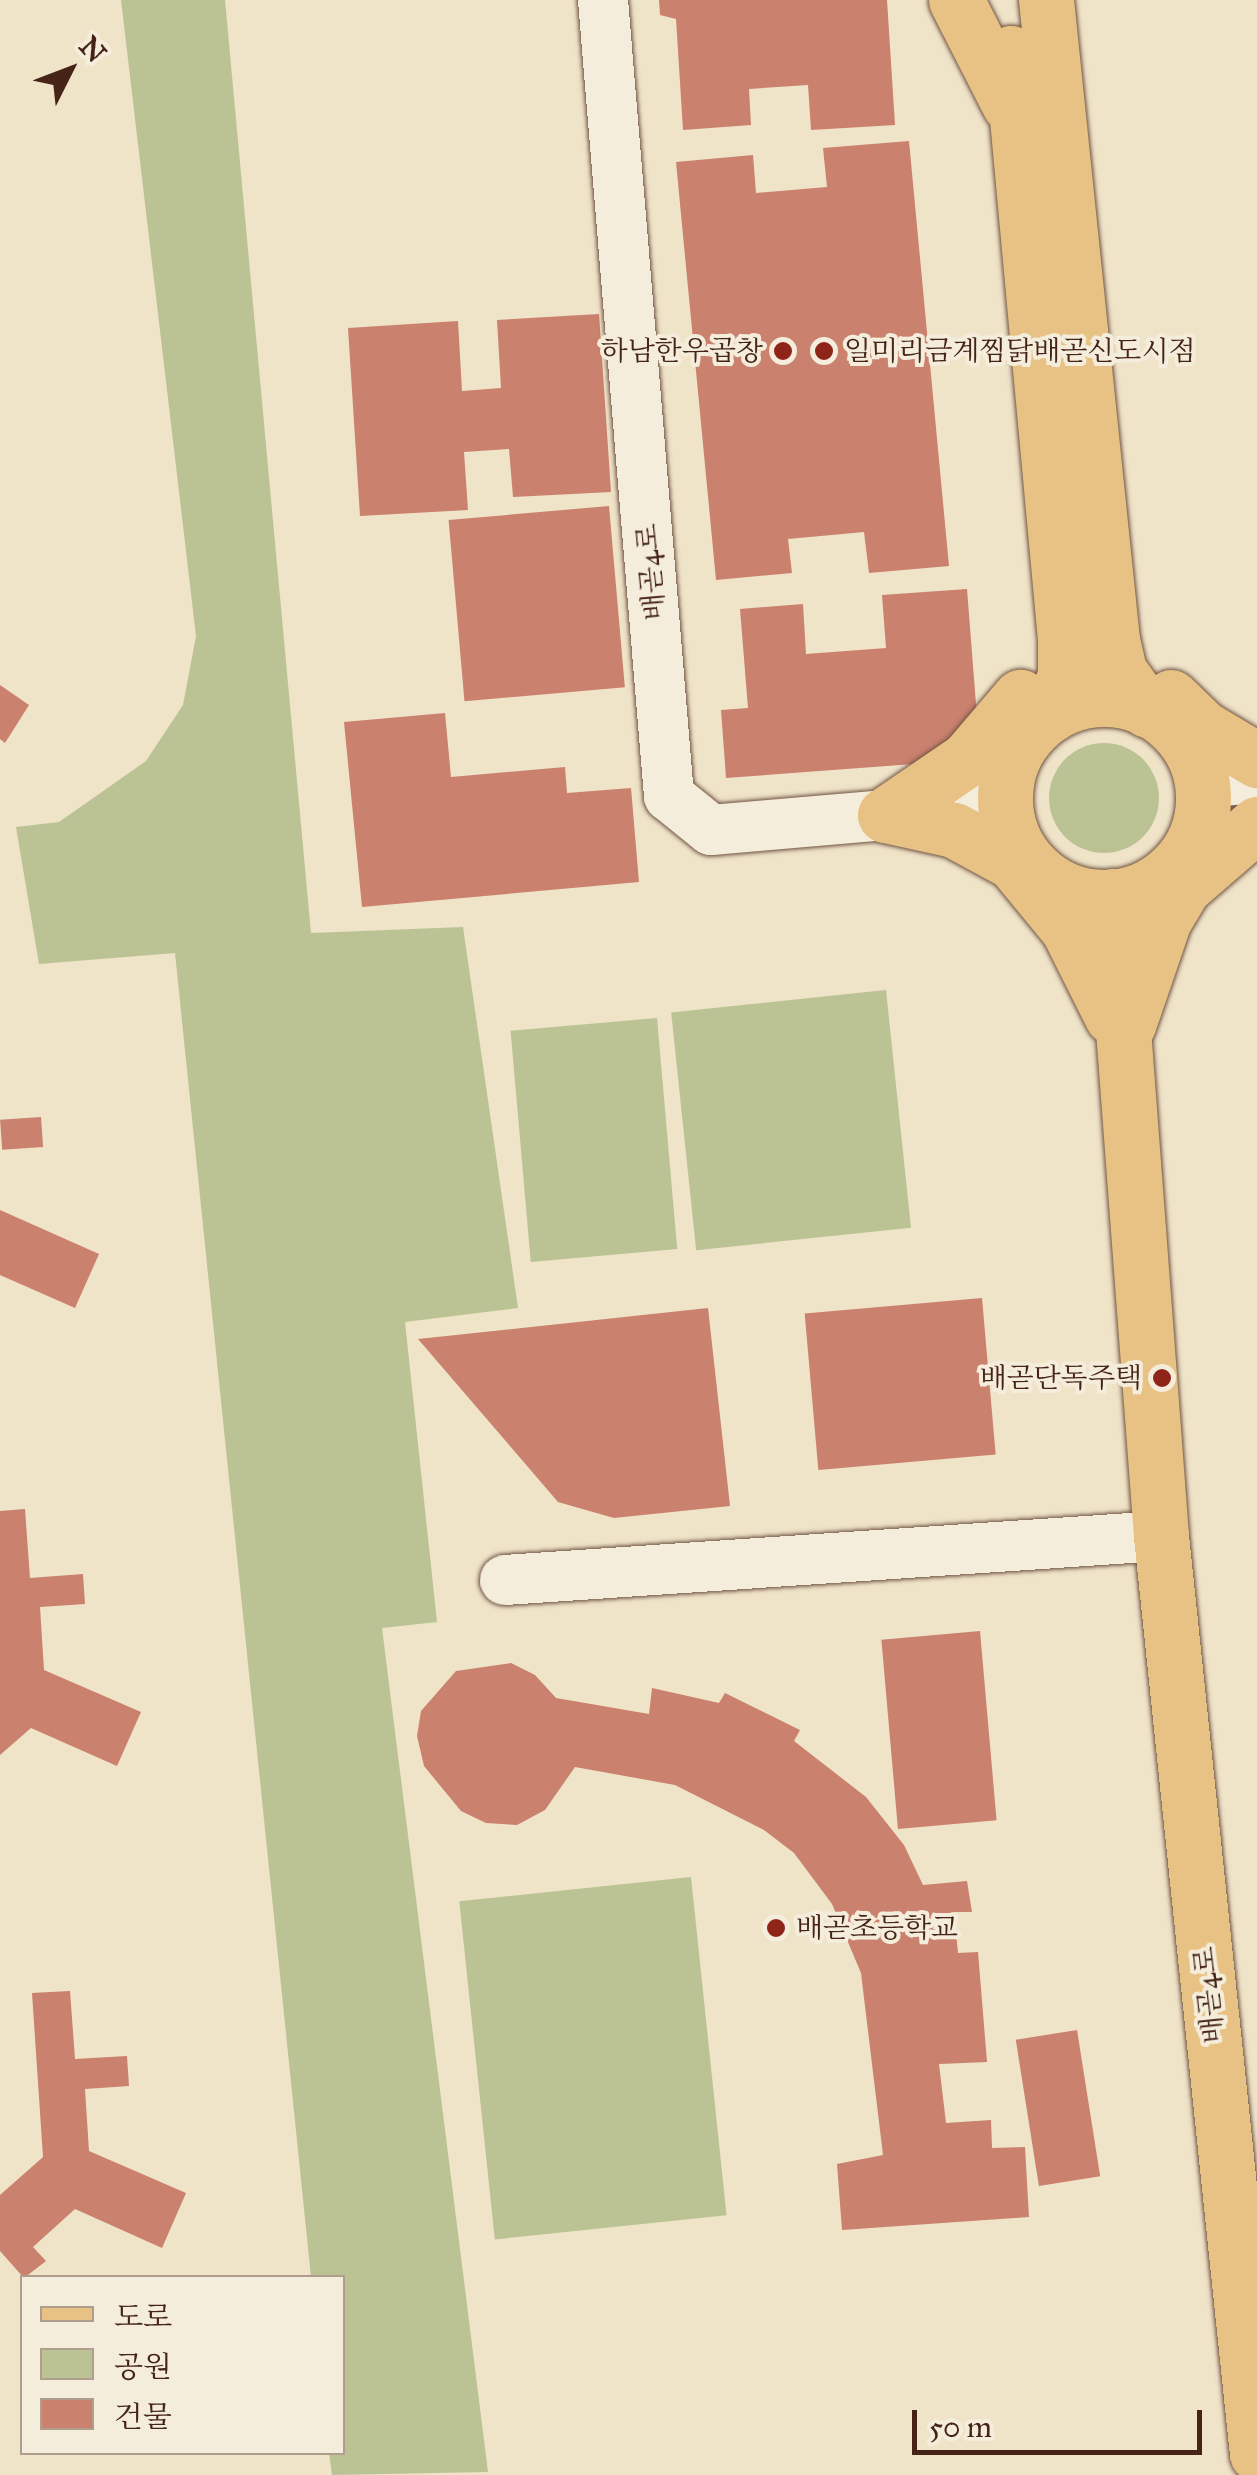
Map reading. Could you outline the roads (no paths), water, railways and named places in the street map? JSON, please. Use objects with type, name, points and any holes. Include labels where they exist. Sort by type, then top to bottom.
[{"type":"main road","points":[[956,0],[1035,119]]},
{"type":"main road","points":[[1007,0],[1035,119],[1082,580],[1065,675],[1050,715]]},
{"type":"main road","points":[[1035,119],[1046,0]]},
{"type":"main road","points":[[1035,119],[1075,0]]},
{"type":"main road","points":[[884,815],[967,759],[1005,721],[1082,580]]},
{"type":"main road","points":[[1082,580],[1119,671],[1148,710],[1184,740],[1201,783],[1198,830],[1184,858],[1159,882],[1112,896],[1060,888],[1032,867],[1012,838],[1004,805],[1008,770],[1023,739],[1050,715],[1104,698],[1148,710]]},
{"type":"main road","points":[[1082,580],[1162,688],[1202,728],[1257,760]]},
{"type":"main road","points":[[884,815],[954,830],[1014,862],[1068,929],[1123,1038]]},
{"type":"main road","points":[[1123,1038],[1155,962],[1164,920],[1183,888],[1257,824]]},
{"type":"main road","name":"배곧4로","points":[[1112,896],[1161,1536],[1257,2454]]},
{"type":"street","name":"배곧4로","points":[[603,0],[670,796],[710,830],[1004,805]]},
{"type":"street","points":[[1201,783],[1257,778]]},
{"type":"street","points":[[505,1580],[1161,1536]]},
{"type":"street","points":[[1236,2475],[1257,2473]]},
{"type":"place","name":"하남한우곱창","points":[[783,351]]},
{"type":"place","name":"일미리금계찜닭배곧신도시점","points":[[824,351]]},
{"type":"place","name":"배곧단독주택","points":[[1162,1378]]},
{"type":"place","name":"배곧초등학교","points":[[776,1928]]}]
